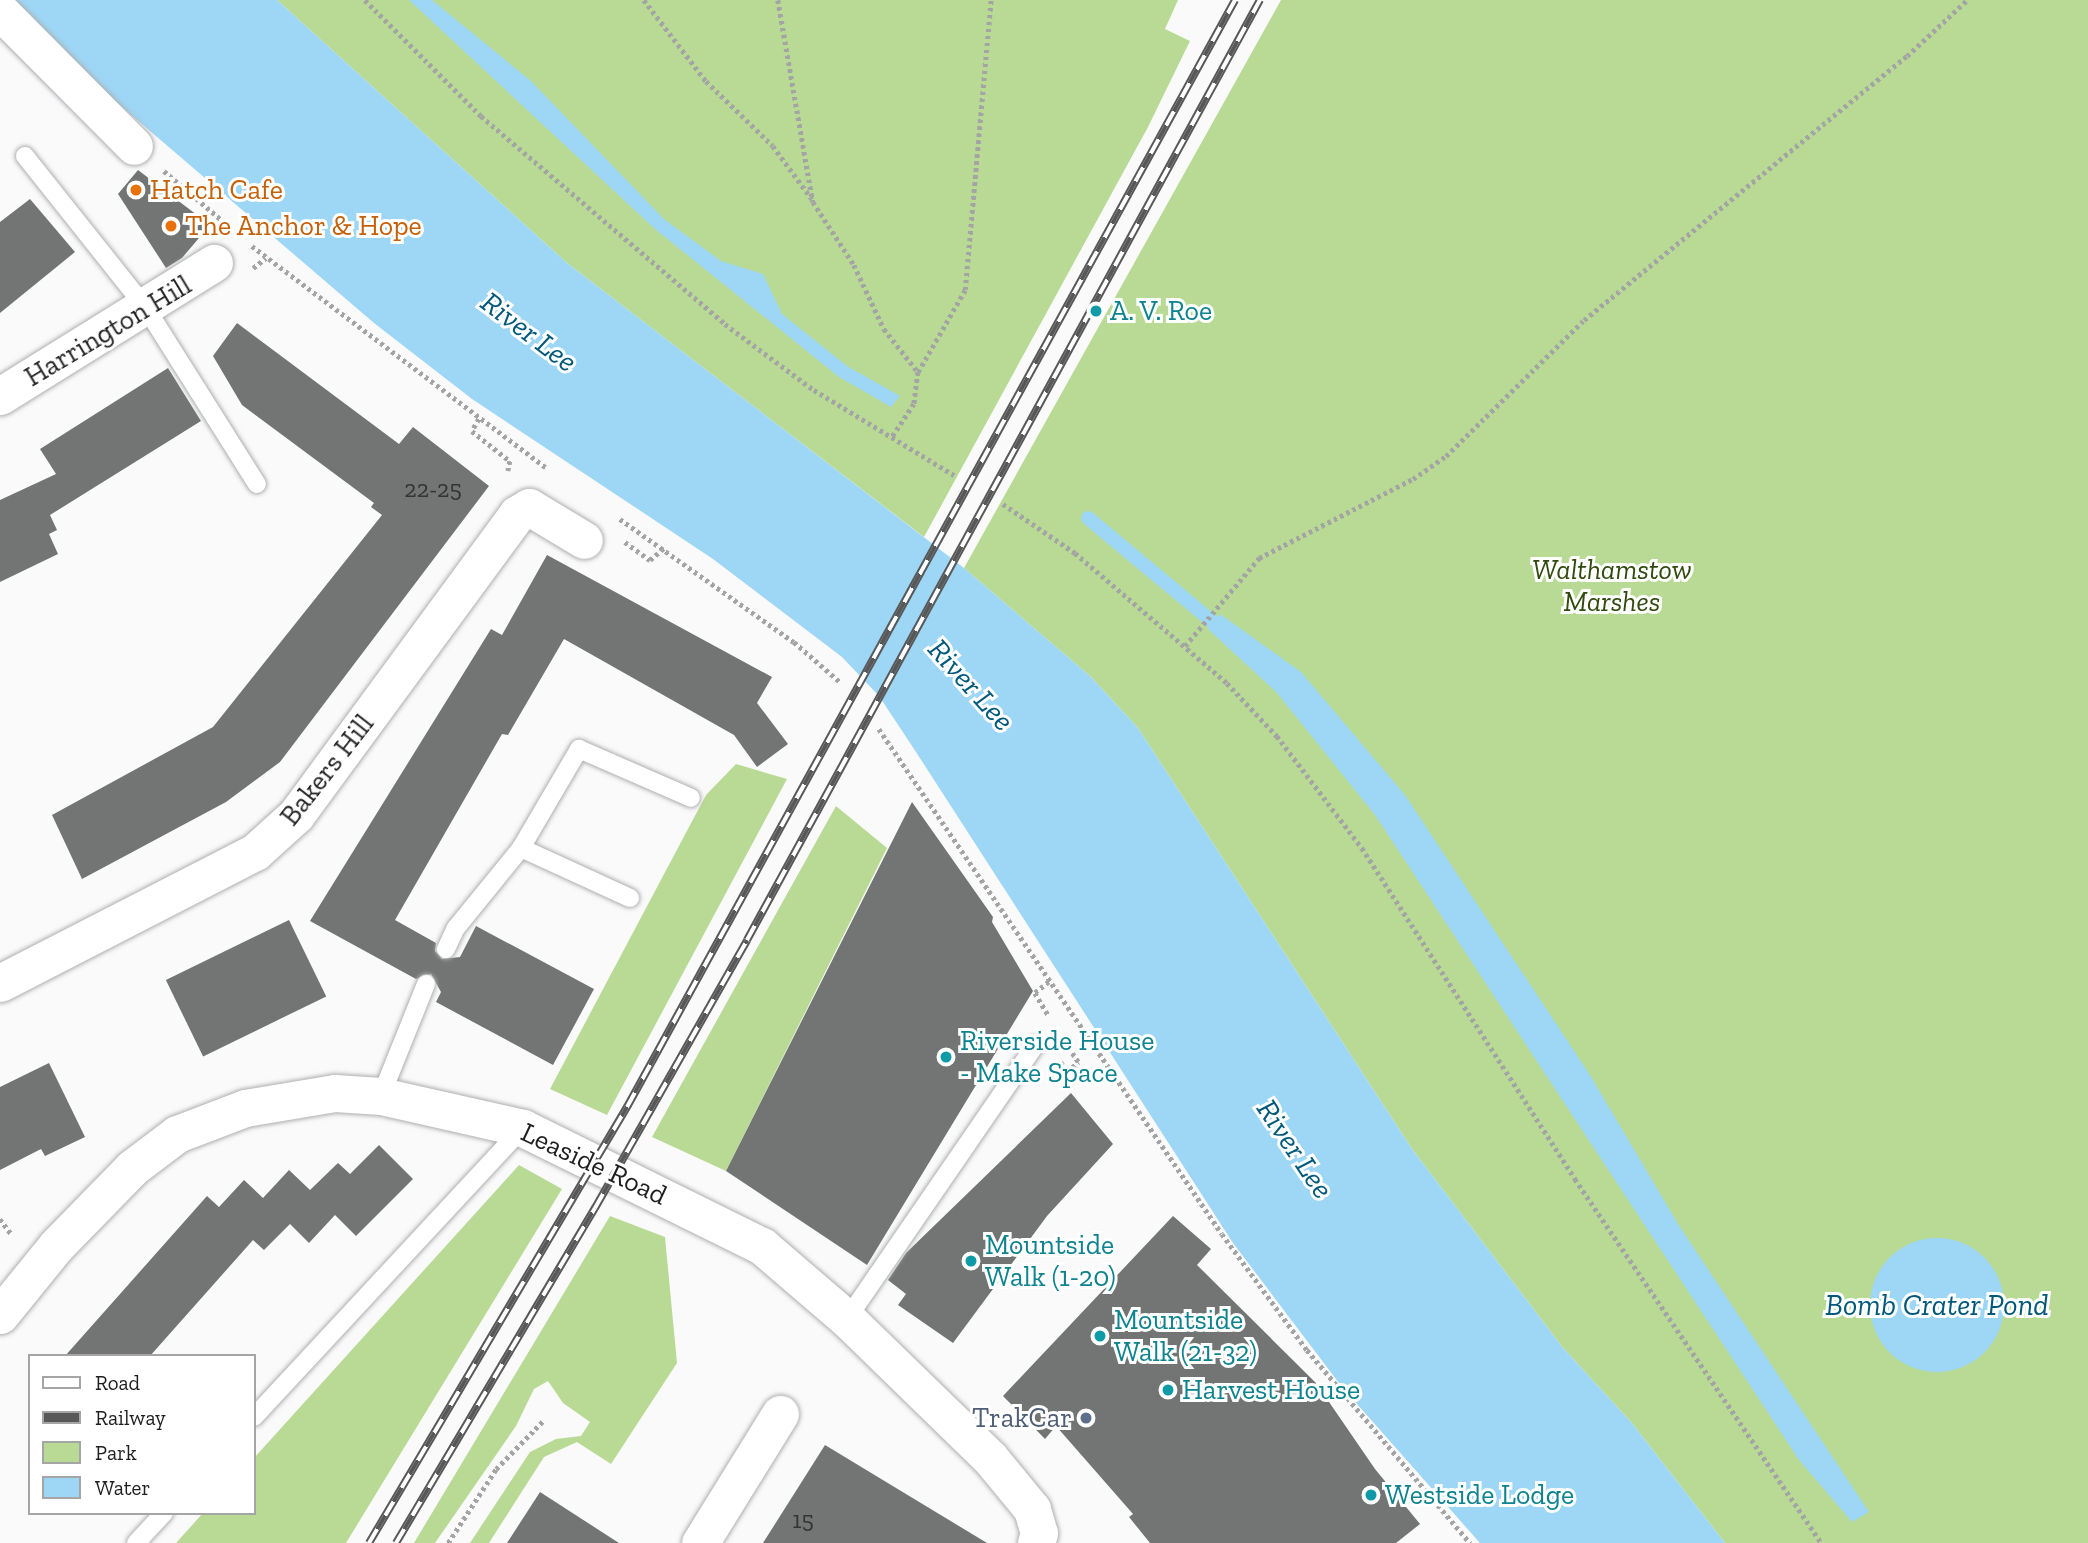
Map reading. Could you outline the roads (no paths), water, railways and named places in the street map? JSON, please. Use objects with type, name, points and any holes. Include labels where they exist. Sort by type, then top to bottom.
[{"type":"street","points":[[0,11],[134,146]]},
{"type":"street","name":"Harrington Hill","points":[[0,396],[146,308],[214,263]]},
{"type":"street","name":"Bakers Hill","points":[[0,983],[256,852],[296,815],[517,514],[529,507],[584,540]]},
{"type":"street","name":"Leaside Road","points":[[0,1315],[57,1246],[131,1168],[177,1134],[245,1108],[335,1093],[382,1096],[523,1128],[762,1246],[847,1319],[990,1458],[1034,1526]]},
{"type":"street","points":[[700,1543],[780,1414]]},
{"type":"lane","points":[[25,156],[146,308],[257,484]]},
{"type":"lane","points":[[446,948],[456,928],[521,848],[579,749],[691,797]]},
{"type":"lane","points":[[521,848],[629,898]]},
{"type":"lane","points":[[382,1096],[426,984]]},
{"type":"lane","points":[[847,1319],[1035,1045]]},
{"type":"lane","points":[[256,1415],[523,1128]]},
{"type":"lane","points":[[136,1543],[162,1515]]},
{"type":"water","name":"River Lee","points":[[9,0],[277,0],[567,263],[964,568],[1091,677],[1138,728],[1412,1149],[1563,1348],[1631,1422],[1725,1543],[1480,1543],[1342,1387],[1233,1243],[879,696],[842,657],[713,559],[472,399],[374,323],[66,59]]},
{"type":"water","points":[[409,0],[432,0],[531,81],[664,219],[721,261],[763,274],[782,314],[847,366],[900,396],[891,407],[839,377],[655,229]]},
{"type":"water","points":[[1220,614],[1301,672],[1405,795],[1590,1075],[1678,1224],[1869,1512],[1852,1522],[1799,1460],[1375,815],[1277,693],[1208,629]]},
{"type":"water","name":"Bomb Crater Pond","points":[[1937,1238],[1963,1243],[1984,1258],[1999,1279],[2004,1305],[1999,1331],[1984,1352],[1963,1367],[1937,1372],[1911,1367],[1890,1352],[1875,1331],[1870,1305],[1875,1279],[1890,1258],[1911,1243]]},
{"type":"waterway","points":[[1088,518],[1227,634]]},
{"type":"railway","points":[[369,1543],[627,1107],[1235,0]]},
{"type":"railway","points":[[396,1543],[595,1208],[747,940],[1260,0]]},
{"type":"place","name":"Hatch Cafe","points":[[136,190]]},
{"type":"place","name":"The Anchor & Hope","points":[[171,226]]},
{"type":"place","name":"A. V. Roe","points":[[1096,311]]},
{"type":"place","name":"Riverside House - Make Space","points":[[946,1057]]},
{"type":"place","name":"Mountside Walk (1-20)","points":[[971,1261]]},
{"type":"place","name":"Mountside Walk (21-32)","points":[[1100,1336]]},
{"type":"place","name":"Harvest House","points":[[1168,1390]]},
{"type":"place","name":"TrakCar","points":[[1086,1418]]},
{"type":"place","name":"Westside Lodge","points":[[1371,1495]]},
{"type":"park label","name":"Walthamstow Marshes","points":[[1612,586]]}]
